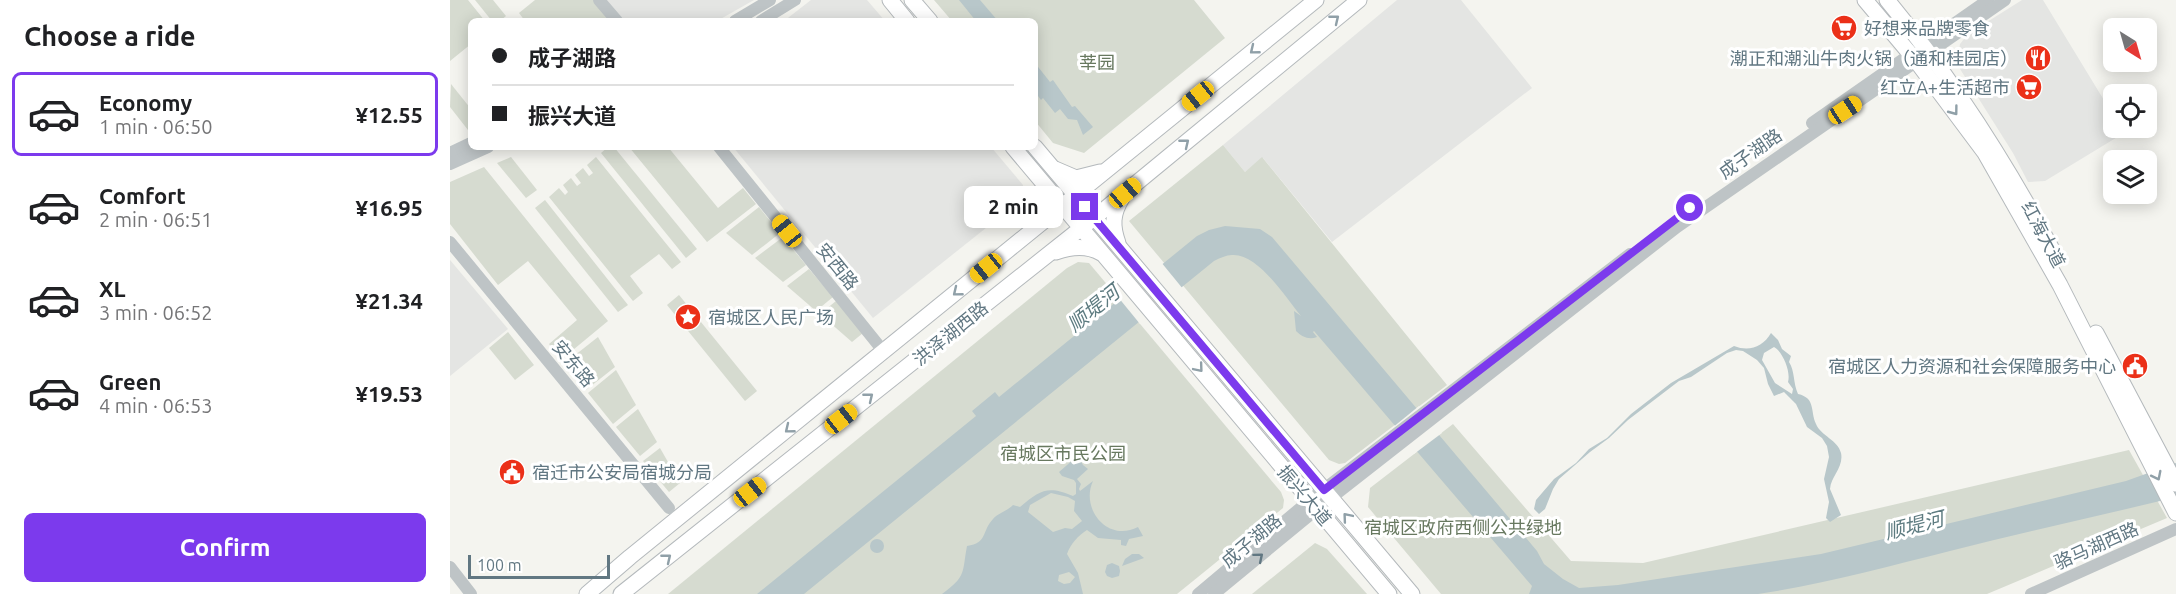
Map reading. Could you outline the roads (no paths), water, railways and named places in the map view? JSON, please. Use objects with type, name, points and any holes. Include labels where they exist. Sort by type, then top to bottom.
[{"type":"main road","name":"洪泽湖西路","points":[[587,594],[1316,0]]},
{"type":"main road","name":"洪泽湖西路","points":[[621,594],[1094,218],[1359,0]]},
{"type":"main road","name":"红海大道","points":[[1865,0],[1920,53]]},
{"type":"main road","name":"红海大道","points":[[1887,0],[1985,153],[2061,285],[2147,443],[2176,484]]},
{"type":"main road","points":[[905,5],[925,18]]},
{"type":"main road","points":[[1148,137],[1141,148],[1140,157],[1148,164],[1167,158]]},
{"type":"main road","points":[[1017,152],[1030,154],[1032,150]]},
{"type":"main road","name":"振兴大道","points":[[1037,150],[1412,594]]},
{"type":"main road","name":"振兴大道","points":[[1017,152],[1389,594]]},
{"type":"main road","points":[[1052,167],[1076,177],[1106,170]]},
{"type":"main road","points":[[1035,228],[1042,214],[1044,203],[1039,178]]},
{"type":"main road","points":[[1116,270],[1125,254],[1113,222],[1117,206],[1125,193]]},
{"type":"main road","points":[[1047,255],[1074,248],[1087,248],[1101,253]]},
{"type":"main road","points":[[1003,254],[1012,253],[1021,256],[1026,266],[1025,273]]},
{"type":"main road","points":[[2147,443],[2175,511]]},
{"type":"street","points":[[599,0],[614,18]]},
{"type":"street","points":[[740,18],[770,0]]},
{"type":"street","points":[[767,18],[795,0]]},
{"type":"street","name":"成子湖路","points":[[1920,53],[1988,0]]},
{"type":"street","name":"成子湖路","points":[[1214,594],[1327,494],[1672,221],[1920,53],[2005,0]]},
{"type":"street","points":[[450,153],[468,144]]},
{"type":"street","points":[[450,164],[481,150]]},
{"type":"street","name":"安西路","points":[[721,150],[884,352]]},
{"type":"street","name":"安东路","points":[[450,242],[669,508]]},
{"type":"street","name":"成子湖路","points":[[1198,594],[1314,505]]},
{"type":"street","name":"骆马湖西路","points":[[2031,594],[2176,529]]},
{"type":"street","points":[[450,567],[471,594]]},
{"type":"place","name":"好想来品牌零食","points":[[1844,28]]},
{"type":"place","name":"潮正和潮汕牛肉火锅（通和桂园店）","points":[[2038,58]]},
{"type":"place","name":"红立A+生活超市","points":[[2029,87]]},
{"type":"place","name":"宿城区人民广场","points":[[688,317]]},
{"type":"place","name":"宿城区人力资源和社会保障服务中心","points":[[2135,366]]},
{"type":"place","name":"宿迁市公安局宿城分局","points":[[512,472]]},
{"type":"park label","name":"莘园","points":[[1097,62]]},
{"type":"park label","name":"宿城区市民公园","points":[[1063,453]]},
{"type":"park label","name":"宿城区政府西侧公共绿地","points":[[1463,527]]},
{"type":"water label","name":"顺堤河","points":[[1093,308]]},
{"type":"water label","name":"顺堤河","points":[[1914,525]]}]
